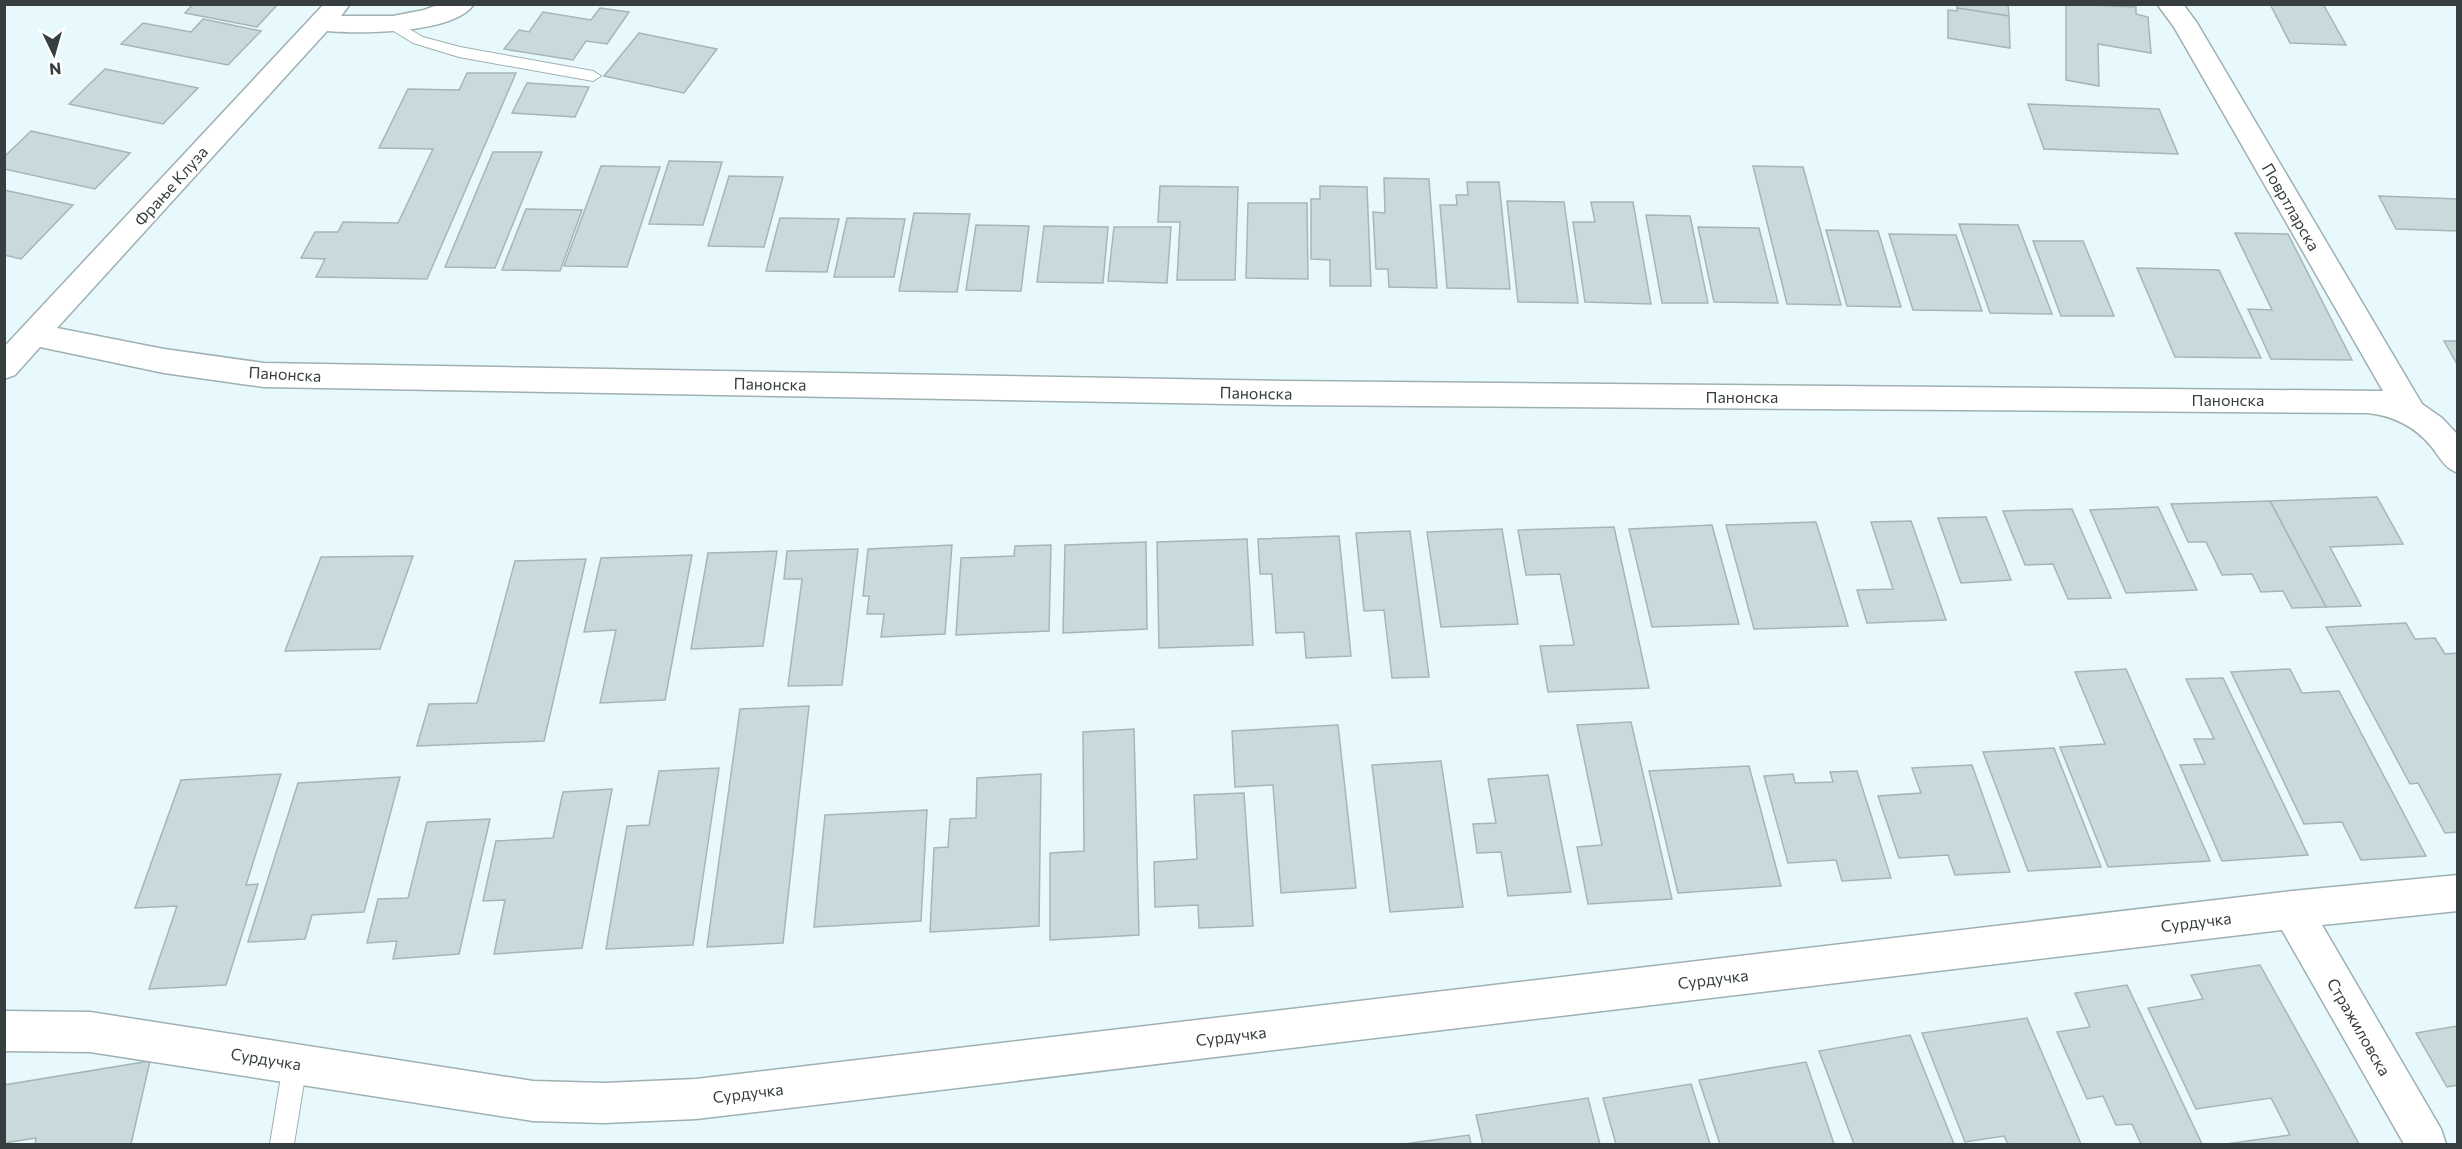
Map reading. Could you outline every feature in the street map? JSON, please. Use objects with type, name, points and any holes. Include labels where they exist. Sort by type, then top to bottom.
[{"type":"street","points":[[329,13],[337,24],[392,24],[449,12],[462,4]]},
{"type":"street","name":"Повртларска","points":[[2169,4],[2184,23],[2410,411]]},
{"type":"street","name":"Фрање Клуза","points":[[4,367],[329,13]]},
{"type":"street","name":"Панонска","points":[[35,335],[164,361],[264,375],[1295,393],[2368,401],[2381,402],[2410,411],[2435,429],[2457,460]]},
{"type":"street","name":"Сурдучка","points":[[4,1031],[90,1032],[533,1101],[604,1103],[696,1099],[2292,910],[2457,893]]},
{"type":"street","name":"Стражиловска","points":[[2292,910],[2426,1144]]},
{"type":"lane","points":[[392,24],[418,40],[459,52],[593,76]]},
{"type":"lane","points":[[282,1144],[295,1064]]},
{"type":"building","points":[[193,4],[278,4],[257,27],[185,13]]},
{"type":"building","points":[[1957,4],[2008,4],[2009,16],[1957,8]]},
{"type":"building","points":[[2066,4],[2136,7],[2136,14],[2148,17],[2151,53],[2098,44],[2099,86],[2066,80]]},
{"type":"building","points":[[2270,4],[2323,4],[2346,45],[2290,43]]},
{"type":"building","points":[[600,8],[629,12],[607,44],[586,41],[573,60],[504,49],[519,30],[529,32],[543,12],[591,20]]},
{"type":"building","points":[[1957,8],[2009,16],[2010,48],[1948,38],[1948,10],[1957,11]]},
{"type":"building","points":[[203,19],[261,31],[228,65],[121,44],[143,23],[191,32]]},
{"type":"building","points":[[639,33],[717,49],[684,93],[604,76]]},
{"type":"building","points":[[105,69],[198,88],[163,124],[69,104]]},
{"type":"building","points":[[467,73],[516,73],[427,279],[316,277],[325,259],[301,258],[315,232],[338,232],[343,222],[398,223],[433,149],[379,148],[408,89],[459,90]]},
{"type":"building","points":[[527,83],[589,87],[575,117],[512,113]]},
{"type":"building","points":[[2028,104],[2159,109],[2178,154],[2044,149]]},
{"type":"building","points":[[31,131],[130,153],[95,189],[4,169],[4,157]]},
{"type":"building","points":[[493,152],[542,152],[495,268],[445,267]]},
{"type":"building","points":[[669,161],[722,162],[703,225],[649,224]]},
{"type":"building","points":[[601,166],[660,167],[627,267],[564,266]]},
{"type":"building","points":[[1753,166],[1803,167],[1841,305],[1787,304]]},
{"type":"building","points":[[729,176],[783,177],[764,247],[708,246]]},
{"type":"building","points":[[1384,178],[1429,179],[1437,288],[1389,287],[1388,269],[1376,269],[1373,212],[1385,213]]},
{"type":"building","points":[[1467,182],[1499,182],[1510,289],[1447,288],[1440,205],[1457,205],[1456,195],[1468,195]]},
{"type":"building","points":[[1160,186],[1238,187],[1235,280],[1177,280],[1180,222],[1158,222]]},
{"type":"building","points":[[1320,186],[1367,187],[1371,286],[1330,286],[1330,260],[1311,259],[1311,199],[1320,199]]},
{"type":"building","points":[[4,190],[73,205],[21,259],[4,255]]},
{"type":"building","points":[[2379,196],[2458,199],[2458,231],[2396,229]]},
{"type":"building","points":[[1507,201],[1564,202],[1578,303],[1518,302]]},
{"type":"building","points":[[1591,202],[1633,202],[1651,304],[1585,302],[1573,222],[1595,222]]},
{"type":"building","points":[[1248,203],[1307,203],[1308,279],[1246,278]]},
{"type":"building","points":[[526,209],[582,210],[560,271],[502,270]]},
{"type":"building","points":[[914,213],[970,214],[957,292],[899,291]]},
{"type":"building","points":[[1646,215],[1690,216],[1708,303],[1662,303]]},
{"type":"building","points":[[780,218],[839,219],[827,272],[766,271]]},
{"type":"building","points":[[847,218],[905,219],[894,277],[834,277]]},
{"type":"building","points":[[1959,224],[2018,225],[2052,314],[1990,313]]},
{"type":"building","points":[[976,225],[1029,226],[1021,291],[966,290]]},
{"type":"building","points":[[1044,226],[1108,227],[1103,283],[1037,282]]},
{"type":"building","points":[[1114,227],[1171,227],[1167,283],[1108,281]]},
{"type":"building","points":[[1698,227],[1759,228],[1778,303],[1714,302]]},
{"type":"building","points":[[1826,230],[1878,231],[1901,307],[1847,306]]},
{"type":"building","points":[[2235,233],[2288,234],[2352,360],[2271,359],[2248,309],[2272,310]]},
{"type":"building","points":[[1889,234],[1956,235],[1982,311],[1913,310]]},
{"type":"building","points":[[2033,241],[2083,241],[2114,316],[2061,316]]},
{"type":"building","points":[[2137,268],[2219,270],[2261,358],[2175,357]]},
{"type":"building","points":[[2444,341],[2458,341],[2458,366]]},
{"type":"building","points":[[2377,497],[2403,544],[2330,547],[2361,606],[2326,607],[2270,501]]},
{"type":"building","points":[[2270,501],[2326,607],[2292,608],[2283,591],[2261,592],[2252,574],[2222,575],[2206,542],[2188,542],[2171,504]]},
{"type":"building","points":[[2158,507],[2197,590],[2126,593],[2090,510]]},
{"type":"building","points":[[2072,509],[2111,598],[2068,599],[2053,564],[2025,565],[2003,511]]},
{"type":"building","points":[[1986,517],[2011,580],[1961,583],[1938,518]]},
{"type":"building","points":[[1911,521],[1946,620],[1867,623],[1857,590],[1893,589],[1871,522]]},
{"type":"building","points":[[1816,522],[1848,626],[1754,629],[1726,525]]},
{"type":"building","points":[[1712,525],[1739,624],[1652,627],[1629,529]]},
{"type":"building","points":[[1614,527],[1649,688],[1548,692],[1540,646],[1574,645],[1560,574],[1526,575],[1518,530]]},
{"type":"building","points":[[1502,529],[1518,624],[1441,627],[1427,532]]},
{"type":"building","points":[[1410,531],[1429,677],[1392,678],[1384,610],[1364,611],[1356,533]]},
{"type":"building","points":[[1339,536],[1351,656],[1306,658],[1304,632],[1276,633],[1272,574],[1260,574],[1258,539]]},
{"type":"building","points":[[1247,539],[1253,645],[1159,648],[1157,542]]},
{"type":"building","points":[[1146,542],[1147,629],[1063,633],[1065,545]]},
{"type":"building","points":[[952,545],[945,634],[881,637],[884,614],[867,614],[869,596],[863,596],[868,549]]},
{"type":"building","points":[[1051,545],[1049,631],[956,635],[961,558],[1014,556],[1015,546]]},
{"type":"building","points":[[858,549],[842,685],[788,686],[802,579],[784,579],[787,551]]},
{"type":"building","points":[[777,551],[763,646],[691,649],[708,553]]},
{"type":"building","points":[[692,555],[665,700],[600,703],[616,630],[584,632],[601,558]]},
{"type":"building","points":[[413,556],[380,649],[285,651],[321,557]]},
{"type":"building","points":[[586,559],[544,741],[417,746],[429,704],[477,703],[515,561]]},
{"type":"building","points":[[2406,623],[2415,639],[2435,638],[2445,654],[2458,653],[2458,832],[2445,833],[2418,783],[2410,784],[2326,627]]},
{"type":"building","points":[[2126,669],[2210,861],[2108,867],[2060,747],[2105,744],[2075,672]]},
{"type":"building","points":[[2290,669],[2302,693],[2339,691],[2426,856],[2361,860],[2342,822],[2304,824],[2231,672]]},
{"type":"building","points":[[2223,678],[2308,855],[2222,861],[2180,765],[2205,764],[2194,739],[2214,739],[2186,679]]},
{"type":"building","points":[[809,706],[783,943],[707,947],[740,709]]},
{"type":"building","points":[[1631,722],[1672,899],[1588,904],[1577,847],[1602,845],[1577,725]]},
{"type":"building","points":[[1338,725],[1356,888],[1281,893],[1273,785],[1235,787],[1232,731]]},
{"type":"building","points":[[1134,729],[1139,935],[1050,940],[1050,853],[1084,851],[1083,732]]},
{"type":"building","points":[[2054,748],[2101,867],[2028,871],[1983,752]]},
{"type":"building","points":[[1441,761],[1463,907],[1390,912],[1372,765]]},
{"type":"building","points":[[1972,765],[2010,872],[1955,875],[1948,855],[1899,858],[1878,796],[1921,793],[1912,768]]},
{"type":"building","points":[[1749,766],[1781,886],[1678,893],[1649,771]]},
{"type":"building","points":[[719,768],[693,945],[606,949],[627,826],[649,825],[659,771]]},
{"type":"building","points":[[1857,771],[1891,878],[1842,881],[1836,860],[1788,863],[1764,776],[1793,774],[1795,783],[1833,782],[1830,772]]},
{"type":"building","points":[[281,774],[246,885],[258,884],[226,985],[149,989],[177,906],[135,908],[181,780]]},
{"type":"building","points":[[1041,774],[1039,926],[930,932],[934,848],[948,847],[950,819],[976,818],[977,778]]},
{"type":"building","points":[[1548,775],[1571,892],[1508,896],[1501,852],[1477,853],[1473,824],[1496,823],[1488,779]]},
{"type":"building","points":[[400,777],[364,912],[312,915],[305,939],[248,942],[298,783]]},
{"type":"building","points":[[612,789],[582,948],[494,954],[505,900],[483,901],[496,841],[553,838],[563,792]]},
{"type":"building","points":[[1244,793],[1253,926],[1199,928],[1198,905],[1155,907],[1154,862],[1197,859],[1194,795]]},
{"type":"building","points":[[927,810],[921,921],[814,927],[825,815]]},
{"type":"building","points":[[490,819],[459,954],[393,959],[397,941],[367,943],[378,899],[408,898],[427,822]]},
{"type":"building","points":[[2260,965],[2359,1144],[2226,1144],[2290,1135],[2271,1098],[2196,1109],[2148,1008],[2203,999],[2191,975]]},
{"type":"building","points":[[2127,985],[2202,1144],[2141,1144],[2132,1124],[2116,1125],[2103,1096],[2087,1099],[2057,1032],[2090,1027],[2075,993]]},
{"type":"building","points":[[2027,1018],[2081,1144],[2008,1144],[2004,1136],[1965,1142],[1922,1033]]},
{"type":"building","points":[[2458,1026],[2458,1085],[2447,1087],[2416,1033]]},
{"type":"building","points":[[1910,1035],[1954,1144],[1854,1144],[1819,1051]]},
{"type":"building","points":[[150,1061],[131,1144],[35,1144],[36,1138],[4,1143],[4,1085]]},
{"type":"building","points":[[1806,1062],[1834,1144],[1720,1144],[1699,1080]]},
{"type":"building","points":[[1691,1084],[1710,1144],[1616,1144],[1603,1098]]},
{"type":"building","points":[[1588,1098],[1600,1144],[1483,1144],[1476,1115]]},
{"type":"building","points":[[1469,1135],[1471,1144],[1404,1144]]}]
